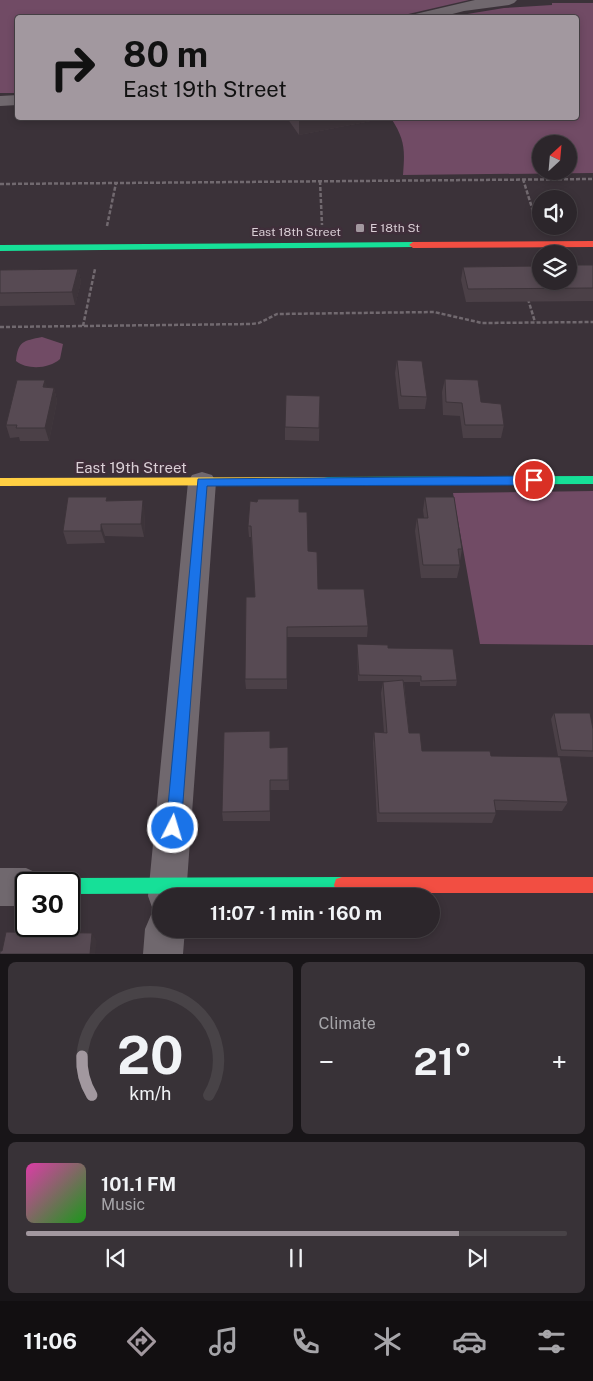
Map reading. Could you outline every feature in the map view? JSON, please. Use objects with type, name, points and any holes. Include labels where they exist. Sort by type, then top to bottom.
[{"type":"street","points":[[429,15],[464,6],[510,0]]},
{"type":"street","points":[[0,101],[15,100]]},
{"type":"street","name":"East 18th Street","points":[[0,248],[593,244]]},
{"type":"street","name":"East 19th Street","points":[[0,482],[593,480]]},
{"type":"street","points":[[168,888],[202,482]]},
{"type":"street","points":[[350,888],[593,884]]},
{"type":"street","points":[[0,887],[15,886]]},
{"type":"street","points":[[80,887],[152,890]]},
{"type":"street","points":[[163,954],[164,938]]},
{"type":"path","points":[[0,184],[593,178]]},
{"type":"path","points":[[523,179],[532,208]]},
{"type":"path","points":[[320,181],[322,232]]},
{"type":"path","points":[[106,233],[116,183]]},
{"type":"path","points":[[83,326],[96,261]]},
{"type":"path","points":[[527,295],[535,322]]},
{"type":"path","points":[[0,327],[251,324],[259,323],[277,314],[434,312],[444,313],[474,323],[593,322]]},
{"type":"shaded area","points":[[0,0],[469,0],[404,15],[15,15],[15,93],[0,93]]},
{"type":"shaded area","points":[[552,3],[593,3],[593,173],[578,173],[578,135],[532,135],[532,174],[403,175],[403,145],[392,120],[579,120],[579,15],[461,15],[504,8],[552,5]]},
{"type":"shaded area","points":[[42,337],[63,344],[60,359],[50,365],[38,367],[26,366],[16,361],[18,349],[23,343]]},
{"type":"shaded area","points":[[593,491],[593,645],[480,644],[453,493]]},
{"type":"building","points":[[577,265],[593,265],[593,288],[577,288]]},
{"type":"building","points":[[532,266],[532,288],[468,289],[463,267]]},
{"type":"building","points":[[78,269],[72,292],[0,293],[0,270]]},
{"type":"building","points":[[397,360],[422,361],[427,397],[401,396]]},
{"type":"building","points":[[445,379],[478,380],[481,402],[501,404],[504,425],[465,425],[462,403],[446,402]]},
{"type":"building","points":[[17,380],[45,380],[43,387],[54,388],[45,428],[16,428],[17,425],[6,425]]},
{"type":"building","points":[[286,395],[320,396],[319,428],[285,427]]},
{"type":"building","points":[[68,497],[107,497],[106,501],[143,500],[141,524],[101,524],[101,531],[63,531]]},
{"type":"building","points":[[425,497],[454,497],[462,549],[458,549],[460,565],[423,565],[417,518],[428,518]]},
{"type":"building","points":[[258,499],[299,499],[299,512],[307,512],[308,551],[317,552],[318,589],[364,589],[368,626],[287,627],[287,679],[245,679],[246,597],[255,597],[251,526],[248,526],[250,501],[257,502]]},
{"type":"building","points":[[357,644],[388,645],[388,648],[453,649],[457,680],[421,681],[421,676],[359,675]]},
{"type":"building","points":[[403,680],[409,733],[420,733],[422,751],[490,751],[491,756],[560,757],[568,802],[494,800],[496,813],[379,813],[374,732],[387,733],[383,682]]},
{"type":"building","points":[[554,713],[590,713],[593,729],[593,751],[561,750]]},
{"type":"building","points":[[270,731],[270,748],[288,747],[288,780],[270,780],[270,811],[222,812],[224,732]]},
{"type":"building","points":[[6,932],[15,932],[15,937],[80,937],[80,933],[92,933],[90,954],[0,954],[0,951],[2,951]]},
{"type":"traffic: fast","points":[[0,248],[413,245]]},
{"type":"traffic: fast","points":[[324,481],[593,480]]},
{"type":"traffic: fast","points":[[80,886],[342,885]]},
{"type":"traffic: slow","points":[[0,482],[324,481]]},
{"type":"traffic: jam","points":[[413,245],[593,244]]},
{"type":"traffic: jam","points":[[342,885],[593,885]]},
{"type":"place","name":"E 18th St","points":[[360,228]]},
{"type":"route","points":[[173,828],[202,482],[534,480]]}]
